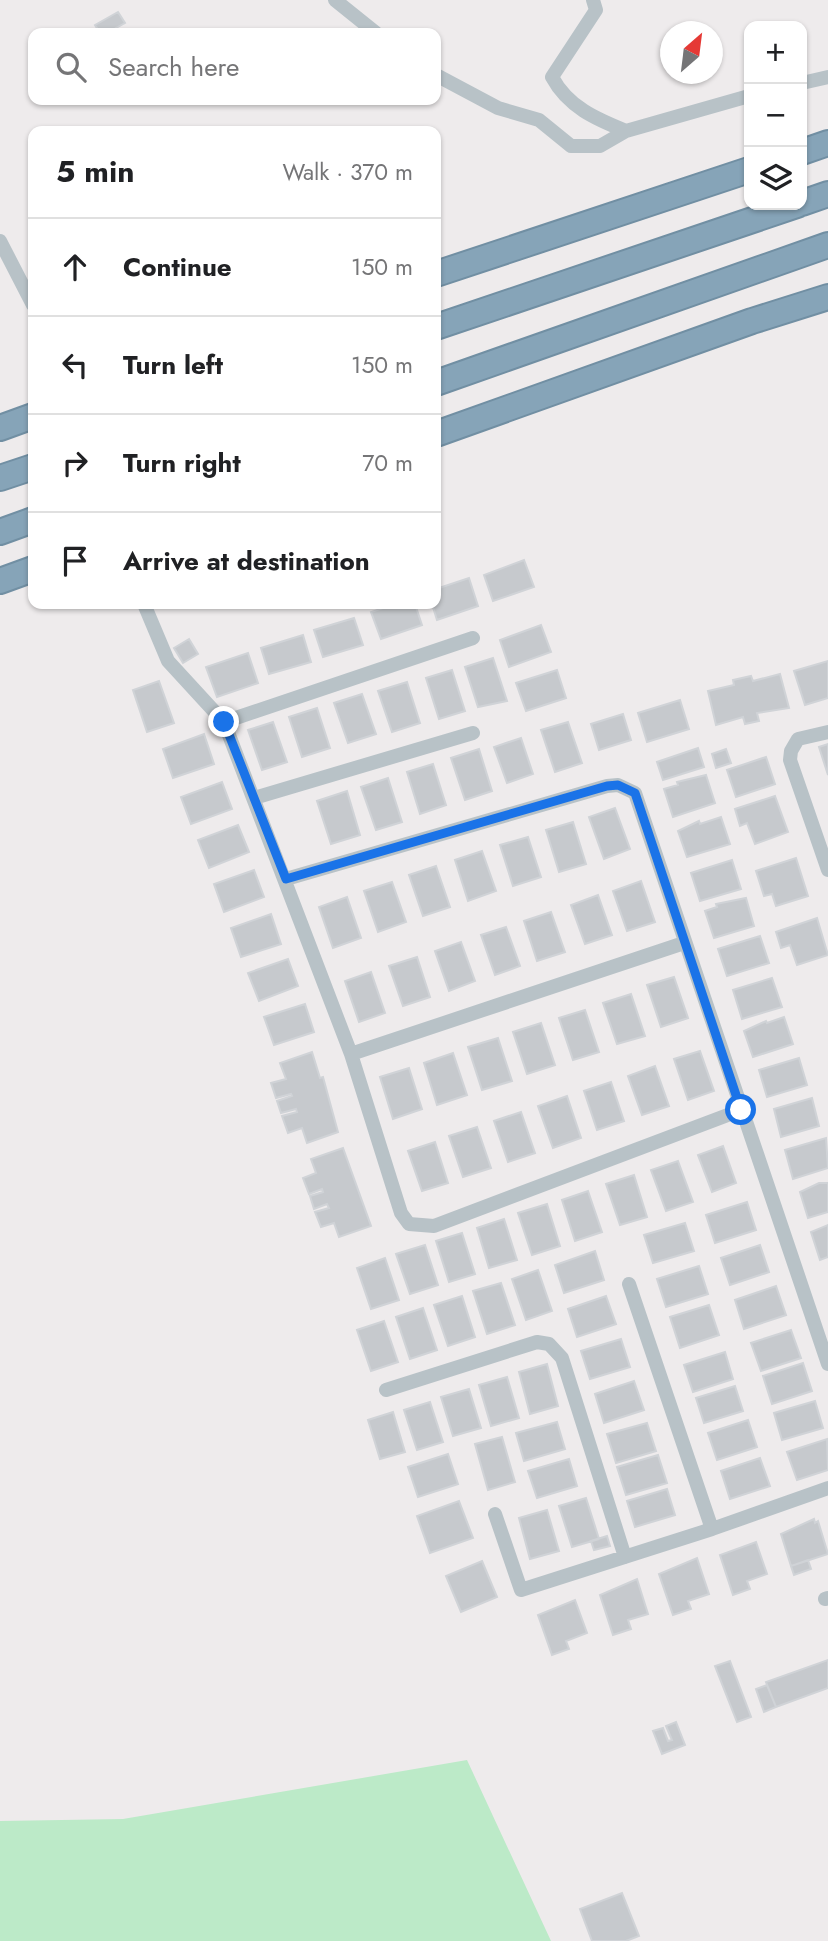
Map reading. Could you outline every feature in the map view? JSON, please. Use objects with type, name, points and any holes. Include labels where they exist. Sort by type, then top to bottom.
[{"type":"highway","points":[[807,150],[828,143]]},
{"type":"highway","points":[[441,272],[661,202],[744,172]]},
{"type":"highway","points":[[807,201],[828,194]]},
{"type":"highway","points":[[441,325],[781,210]]},
{"type":"highway","points":[[441,381],[828,246]]},
{"type":"highway","points":[[441,432],[752,321],[828,297]]},
{"type":"highway","points":[[0,428],[28,418]]},
{"type":"highway","points":[[0,478],[28,469]]},
{"type":"highway","points":[[0,532],[28,522]]},
{"type":"highway","points":[[0,581],[28,571]]},
{"type":"street","points":[[335,0],[370,28]]},
{"type":"street","points":[[593,0],[596,10],[552,78],[562,95],[596,119],[626,131]]},
{"type":"street","points":[[807,82],[828,76]]},
{"type":"street","points":[[441,78],[498,108],[539,120],[571,146],[600,146],[626,131],[744,97]]},
{"type":"street","points":[[0,241],[28,295]]},
{"type":"street","points":[[146,609],[168,661],[224,722],[351,1054],[401,1213],[409,1224],[434,1226],[741,1110]]},
{"type":"street","points":[[224,722],[473,638]]},
{"type":"street","points":[[828,732],[798,739],[791,751],[790,760],[828,870]]},
{"type":"street","points":[[254,798],[473,733]]},
{"type":"street","points":[[286,879],[607,786],[618,785],[635,793],[828,1364]]},
{"type":"street","points":[[351,1054],[684,943]]},
{"type":"street","points":[[629,1284],[712,1529]]},
{"type":"street","points":[[386,1390],[537,1342],[556,1349],[562,1358],[625,1557]]},
{"type":"street","points":[[495,1514],[521,1590],[712,1529],[828,1488]]},
{"type":"green space","points":[[467,1760],[551,1941],[0,1941],[0,1821],[123,1819]]},
{"type":"building","points":[[118,12],[125,23],[116,28],[97,28],[95,25]]},
{"type":"building","points":[[524,560],[534,587],[493,601],[484,575]]},
{"type":"building","points":[[469,578],[478,606],[437,620],[434,609],[441,609],[441,587]]},
{"type":"building","points":[[380,609],[417,609],[422,625],[381,639],[371,612]]},
{"type":"building","points":[[354,618],[363,645],[323,657],[314,630]]},
{"type":"building","points":[[541,625],[551,652],[509,667],[500,640]]},
{"type":"building","points":[[303,635],[311,662],[269,674],[261,648]]},
{"type":"building","points":[[189,639],[198,654],[183,663],[174,648]]},
{"type":"building","points":[[248,653],[258,683],[217,697],[206,667]]},
{"type":"building","points":[[493,658],[507,701],[478,707],[465,667]]},
{"type":"building","points":[[828,661],[828,698],[805,705],[794,671]]},
{"type":"building","points":[[452,670],[465,711],[439,719],[426,678]]},
{"type":"building","points":[[557,670],[566,698],[526,711],[516,683]]},
{"type":"building","points":[[780,674],[789,708],[757,713],[759,721],[745,724],[743,717],[716,725],[708,691],[734,685],[733,680],[751,676],[753,681]]},
{"type":"building","points":[[159,681],[174,723],[147,732],[133,690]]},
{"type":"building","points":[[407,682],[420,723],[392,732],[378,691]]},
{"type":"building","points":[[362,694],[376,734],[348,743],[334,703]]},
{"type":"building","points":[[680,700],[689,729],[647,742],[638,713]]},
{"type":"building","points":[[317,708],[330,748],[302,757],[289,717]]},
{"type":"building","points":[[623,714],[631,740],[599,750],[591,724]]},
{"type":"building","points":[[273,722],[287,762],[262,770],[248,730]]},
{"type":"building","points":[[568,722],[582,763],[555,772],[541,730]]},
{"type":"building","points":[[204,734],[214,764],[173,778],[163,749]]},
{"type":"building","points":[[521,738],[533,774],[507,783],[494,747]]},
{"type":"building","points":[[828,744],[828,775],[819,747]]},
{"type":"building","points":[[698,748],[704,767],[663,780],[657,762]]},
{"type":"building","points":[[479,749],[492,791],[465,800],[451,758]]},
{"type":"building","points":[[726,749],[731,763],[716,768],[712,754]]},
{"type":"building","points":[[766,757],[775,784],[736,797],[727,770]]},
{"type":"building","points":[[433,764],[446,805],[420,814],[407,772]]},
{"type":"building","points":[[706,775],[715,803],[673,817],[664,789],[678,785],[677,782]]},
{"type":"building","points":[[388,778],[402,822],[376,830],[361,787]]},
{"type":"building","points":[[222,782],[232,809],[191,824],[181,797]]},
{"type":"building","points":[[347,791],[360,835],[331,844],[317,801]]},
{"type":"building","points":[[775,796],[788,832],[755,844],[747,823],[740,826],[735,809]]},
{"type":"building","points":[[615,808],[630,849],[604,859],[589,817]]},
{"type":"building","points":[[721,817],[730,844],[687,857],[678,831],[699,821],[700,824]]},
{"type":"building","points":[[573,822],[586,864],[559,872],[546,830]]},
{"type":"building","points":[[238,825],[249,852],[209,868],[198,840]]},
{"type":"building","points":[[528,837],[541,877],[513,886],[500,845]]},
{"type":"building","points":[[482,851],[496,891],[468,901],[455,860]]},
{"type":"building","points":[[796,858],[808,896],[776,906],[772,894],[764,896],[756,871]]},
{"type":"building","points":[[732,860],[741,889],[700,901],[691,873]]},
{"type":"building","points":[[436,866],[450,907],[423,916],[409,875]]},
{"type":"building","points":[[254,870],[264,897],[224,912],[214,884]]},
{"type":"building","points":[[641,881],[655,922],[627,931],[613,891]]},
{"type":"building","points":[[392,882],[406,922],[378,932],[364,891]]},
{"type":"building","points":[[598,895],[612,935],[585,944],[571,905]]},
{"type":"building","points":[[347,897],[361,938],[333,948],[319,907]]},
{"type":"building","points":[[746,898],[754,926],[714,938],[705,911],[717,907],[716,904]]},
{"type":"building","points":[[551,912],[565,952],[537,961],[524,921]]},
{"type":"building","points":[[271,914],[281,944],[241,957],[231,928]]},
{"type":"building","points":[[817,918],[828,955],[797,965],[790,945],[781,948],[776,932]]},
{"type":"building","points":[[506,927],[520,966],[495,975],[481,935]]},
{"type":"building","points":[[760,936],[769,963],[727,976],[718,949]]},
{"type":"building","points":[[461,942],[475,981],[449,991],[435,951]]},
{"type":"building","points":[[417,957],[430,997],[403,1006],[389,966]]},
{"type":"building","points":[[288,959],[298,986],[259,1001],[248,973]]},
{"type":"building","points":[[371,972],[385,1013],[359,1022],[345,981]]},
{"type":"building","points":[[674,977],[688,1018],[661,1027],[647,985]]},
{"type":"building","points":[[772,978],[782,1007],[742,1019],[733,990]]},
{"type":"building","points":[[631,994],[645,1036],[617,1044],[603,1003]]},
{"type":"building","points":[[305,1004],[314,1032],[274,1045],[264,1017]]},
{"type":"building","points":[[585,1010],[599,1052],[573,1060],[559,1018]]},
{"type":"building","points":[[784,1017],[793,1044],[753,1057],[744,1031],[766,1021],[767,1023]]},
{"type":"building","points":[[541,1023],[555,1065],[527,1074],[513,1032]]},
{"type":"building","points":[[498,1038],[512,1081],[482,1090],[468,1047]]},
{"type":"building","points":[[700,1051],[714,1091],[688,1100],[674,1059]]},
{"type":"building","points":[[312,1052],[320,1078],[323,1077],[338,1132],[307,1143],[302,1128],[288,1133],[282,1116],[297,1112],[296,1109],[281,1113],[277,1101],[292,1096],[291,1094],[276,1098],[271,1083],[286,1079],[280,1063]]},
{"type":"building","points":[[453,1053],[467,1095],[437,1105],[424,1063]]},
{"type":"building","points":[[799,1058],[807,1085],[767,1097],[759,1070]]},
{"type":"building","points":[[655,1066],[669,1106],[642,1115],[628,1076]]},
{"type":"building","points":[[409,1068],[422,1109],[393,1119],[380,1077]]},
{"type":"building","points":[[611,1082],[624,1121],[597,1130],[584,1091]]},
{"type":"building","points":[[567,1096],[581,1138],[553,1148],[538,1106]]},
{"type":"building","points":[[812,1098],[819,1126],[781,1137],[774,1109]]},
{"type":"building","points":[[521,1112],[535,1153],[508,1162],[494,1121]]},
{"type":"building","points":[[477,1127],[491,1168],[463,1177],[449,1136]]},
{"type":"building","points":[[826,1138],[828,1168],[793,1179],[785,1150]]},
{"type":"building","points":[[435,1142],[448,1183],[422,1191],[408,1151]]},
{"type":"building","points":[[723,1146],[736,1183],[712,1192],[698,1155]]},
{"type":"building","points":[[343,1148],[371,1226],[339,1237],[334,1223],[321,1227],[315,1212],[329,1208],[327,1204],[314,1209],[310,1196],[323,1192],[322,1189],[309,1194],[303,1178],[316,1173],[311,1159]]},
{"type":"building","points":[[678,1161],[693,1202],[666,1211],[651,1170]]},
{"type":"building","points":[[634,1175],[647,1217],[620,1225],[606,1184]]},
{"type":"building","points":[[819,1183],[828,1183],[828,1212],[808,1218],[800,1192]]},
{"type":"building","points":[[588,1191],[602,1232],[575,1241],[562,1200]]},
{"type":"building","points":[[747,1202],[756,1230],[715,1243],[706,1215]]},
{"type":"building","points":[[547,1204],[560,1246],[532,1255],[518,1213]]},
{"type":"building","points":[[504,1219],[517,1260],[489,1268],[477,1228]]},
{"type":"building","points":[[685,1223],[694,1251],[653,1263],[644,1235]]},
{"type":"building","points":[[828,1225],[828,1257],[820,1260],[811,1232]]},
{"type":"building","points":[[462,1233],[475,1274],[449,1282],[436,1241]]},
{"type":"building","points":[[425,1245],[438,1285],[410,1294],[396,1254]]},
{"type":"building","points":[[760,1245],[769,1272],[730,1285],[721,1258]]},
{"type":"building","points":[[595,1251],[604,1280],[564,1293],[555,1265]]},
{"type":"building","points":[[385,1258],[399,1300],[371,1309],[357,1268]]},
{"type":"building","points":[[699,1266],[708,1294],[666,1307],[657,1279]]},
{"type":"building","points":[[538,1270],[552,1311],[526,1320],[512,1279]]},
{"type":"building","points":[[501,1283],[515,1325],[487,1334],[473,1291]]},
{"type":"building","points":[[776,1286],[786,1315],[744,1329],[735,1300]]},
{"type":"building","points":[[462,1296],[475,1337],[448,1346],[434,1305]]},
{"type":"building","points":[[606,1296],[616,1324],[577,1337],[568,1309]]},
{"type":"building","points":[[709,1305],[719,1335],[680,1348],[670,1317]]},
{"type":"building","points":[[423,1308],[437,1350],[410,1359],[396,1317]]},
{"type":"building","points":[[384,1321],[398,1362],[371,1371],[357,1330]]},
{"type":"building","points":[[791,1330],[801,1358],[761,1371],[751,1343]]},
{"type":"building","points":[[621,1339],[630,1367],[590,1379],[581,1351]]},
{"type":"building","points":[[725,1352],[733,1379],[693,1392],[684,1365]]},
{"type":"building","points":[[803,1363],[812,1391],[772,1404],[763,1376]]},
{"type":"building","points":[[547,1364],[558,1406],[530,1414],[519,1372]]},
{"type":"building","points":[[507,1377],[519,1418],[491,1426],[479,1385]]},
{"type":"building","points":[[634,1381],[644,1410],[604,1423],[595,1394]]},
{"type":"building","points":[[735,1386],[743,1411],[704,1423],[696,1398]]},
{"type":"building","points":[[469,1389],[481,1428],[453,1436],[441,1397]]},
{"type":"building","points":[[815,1401],[823,1428],[782,1440],[774,1413]]},
{"type":"building","points":[[430,1402],[443,1442],[417,1450],[404,1410]]},
{"type":"building","points":[[393,1412],[405,1452],[380,1459],[368,1420]]},
{"type":"building","points":[[748,1420],[757,1447],[717,1460],[708,1433]]},
{"type":"building","points":[[557,1422],[565,1449],[524,1461],[516,1433]]},
{"type":"building","points":[[647,1423],[656,1451],[616,1463],[607,1434]]},
{"type":"building","points":[[502,1437],[515,1482],[488,1490],[475,1444]]},
{"type":"building","points":[[827,1439],[828,1470],[797,1480],[787,1452]]},
{"type":"building","points":[[448,1454],[458,1484],[418,1497],[408,1467]]},
{"type":"building","points":[[658,1455],[667,1483],[626,1495],[617,1467]]},
{"type":"building","points":[[760,1458],[770,1486],[730,1499],[721,1471]]},
{"type":"building","points":[[569,1459],[577,1486],[537,1498],[528,1471]]},
{"type":"building","points":[[667,1489],[675,1515],[635,1527],[627,1501]]},
{"type":"building","points":[[586,1498],[599,1539],[572,1547],[559,1506]]},
{"type":"building","points":[[459,1501],[473,1538],[430,1553],[417,1516]]},
{"type":"building","points":[[547,1510],[559,1551],[530,1559],[519,1518]]},
{"type":"building","points":[[814,1519],[815,1523],[818,1521],[828,1554],[791,1566],[781,1534]]},
{"type":"building","points":[[607,1536],[610,1546],[594,1550],[591,1541]]},
{"type":"building","points":[[756,1542],[767,1574],[747,1581],[750,1589],[733,1595],[720,1555]]},
{"type":"building","points":[[697,1558],[709,1594],[688,1601],[691,1609],[673,1615],[659,1574]]},
{"type":"building","points":[[808,1560],[811,1569],[794,1575],[791,1566]]},
{"type":"building","points":[[482,1561],[497,1597],[461,1612],[446,1576]]},
{"type":"building","points":[[637,1579],[648,1614],[628,1620],[631,1629],[613,1635],[600,1595]]},
{"type":"building","points":[[575,1600],[587,1633],[566,1641],[569,1649],[552,1655],[538,1615]]},
{"type":"building","points":[[828,1660],[828,1688],[776,1707],[766,1682]]},
{"type":"building","points":[[730,1661],[751,1717],[737,1722],[715,1666]]},
{"type":"building","points":[[767,1685],[776,1707],[764,1712],[756,1689]]},
{"type":"building","points":[[676,1722],[685,1745],[662,1754],[653,1731],[663,1728],[668,1741],[672,1740],[666,1726]]},
{"type":"building","points":[[622,1893],[639,1936],[626,1941],[592,1941],[580,1909]]},
{"type":"route","points":[[224,722],[286,879],[607,786],[618,785],[635,793],[741,1110]]}]
